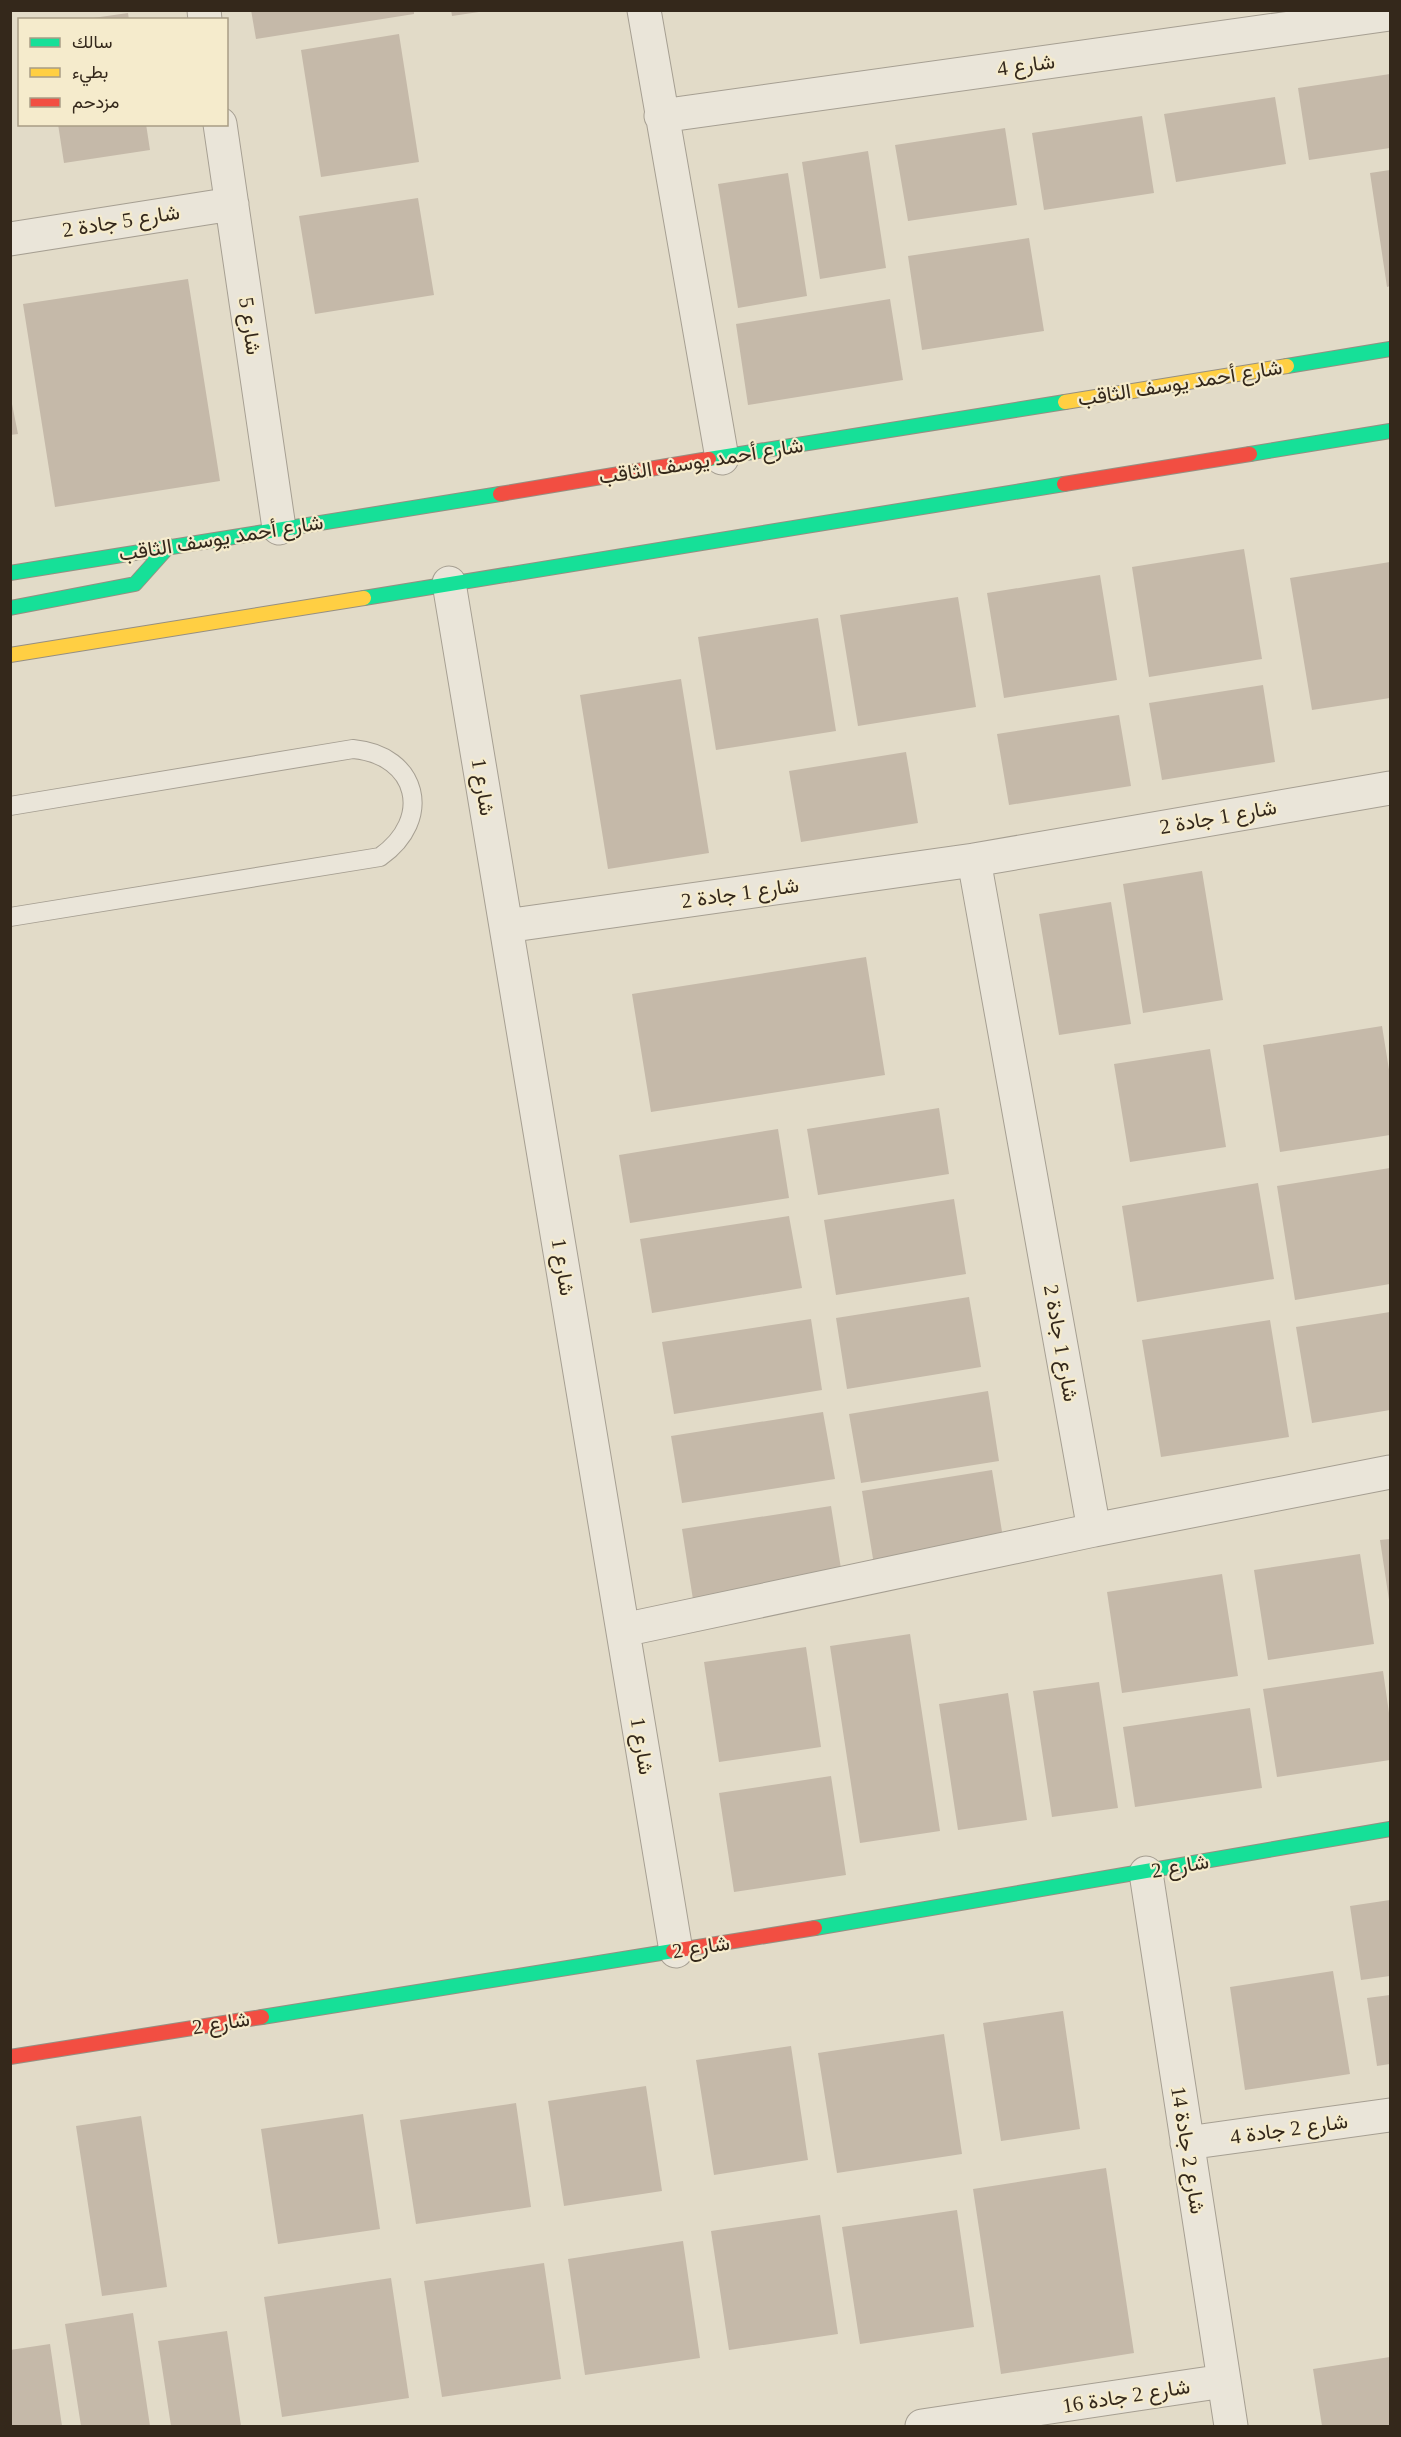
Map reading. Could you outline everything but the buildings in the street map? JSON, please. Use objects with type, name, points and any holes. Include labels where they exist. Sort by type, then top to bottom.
[{"type":"street","points":[[644,10],[722,458]]},
{"type":"street","name":"شارع 4","points":[[661,116],[1390,14]]},
{"type":"street","name":"شارع 5","points":[[220,126],[279,528]]},
{"type":"street","name":"شارع 5 جادة 2","points":[[10,239],[232,204]]},
{"type":"street","name":"شارع أحمد يوسف الثاقب","points":[[10,573],[1390,349]]},
{"type":"street","points":[[10,655],[1390,431]]},
{"type":"street","points":[[10,608],[135,584],[169,546]]},
{"type":"street","name":"شارع 1","points":[[449,583],[676,1951]]},
{"type":"street","name":"شارع 1 جادة 2","points":[[506,926],[974,860],[1390,788]]},
{"type":"street","name":"شارع 1 جادة 2","points":[[974,860],[1094,1530]]},
{"type":"street","points":[[623,1630],[1094,1530],[1390,1472]]},
{"type":"street","name":"شارع 2","points":[[10,2057],[676,1951],[1146,1873],[1390,1828]]},
{"type":"street","name":"شارع 2 جادة 14","points":[[1146,1873],[1230,2427]]},
{"type":"street","name":"شارع 2 جادة 4","points":[[1187,2143],[1390,2115]]},
{"type":"street","name":"شارع 2 جادة 16","points":[[922,2427],[1224,2381]]},
{"type":"lane","points":[[10,806],[352,748],[372,750],[390,759],[404,773],[412,791],[413,811],[408,829],[397,845],[380,857],[10,917]]},
{"type":"traffic: fast","points":[[1287,366],[1390,349]]},
{"type":"traffic: fast","points":[[709,459],[1065,402]]},
{"type":"traffic: fast","points":[[1250,454],[1390,431]]},
{"type":"traffic: fast","points":[[364,598],[1064,484]]},
{"type":"traffic: fast","points":[[10,573],[500,494]]},
{"type":"traffic: fast","points":[[10,608],[135,584],[169,546]]},
{"type":"traffic: fast","points":[[815,1928],[1390,1829]]},
{"type":"traffic: fast","points":[[262,2017],[673,1951]]},
{"type":"traffic: slow","points":[[1065,402],[1287,366]]},
{"type":"traffic: slow","points":[[10,655],[364,598]]},
{"type":"traffic: jam","points":[[1064,484],[1250,454]]},
{"type":"traffic: jam","points":[[500,494],[709,459]]},
{"type":"traffic: jam","points":[[673,1951],[815,1928]]},
{"type":"traffic: jam","points":[[10,2057],[262,2017]]}]
